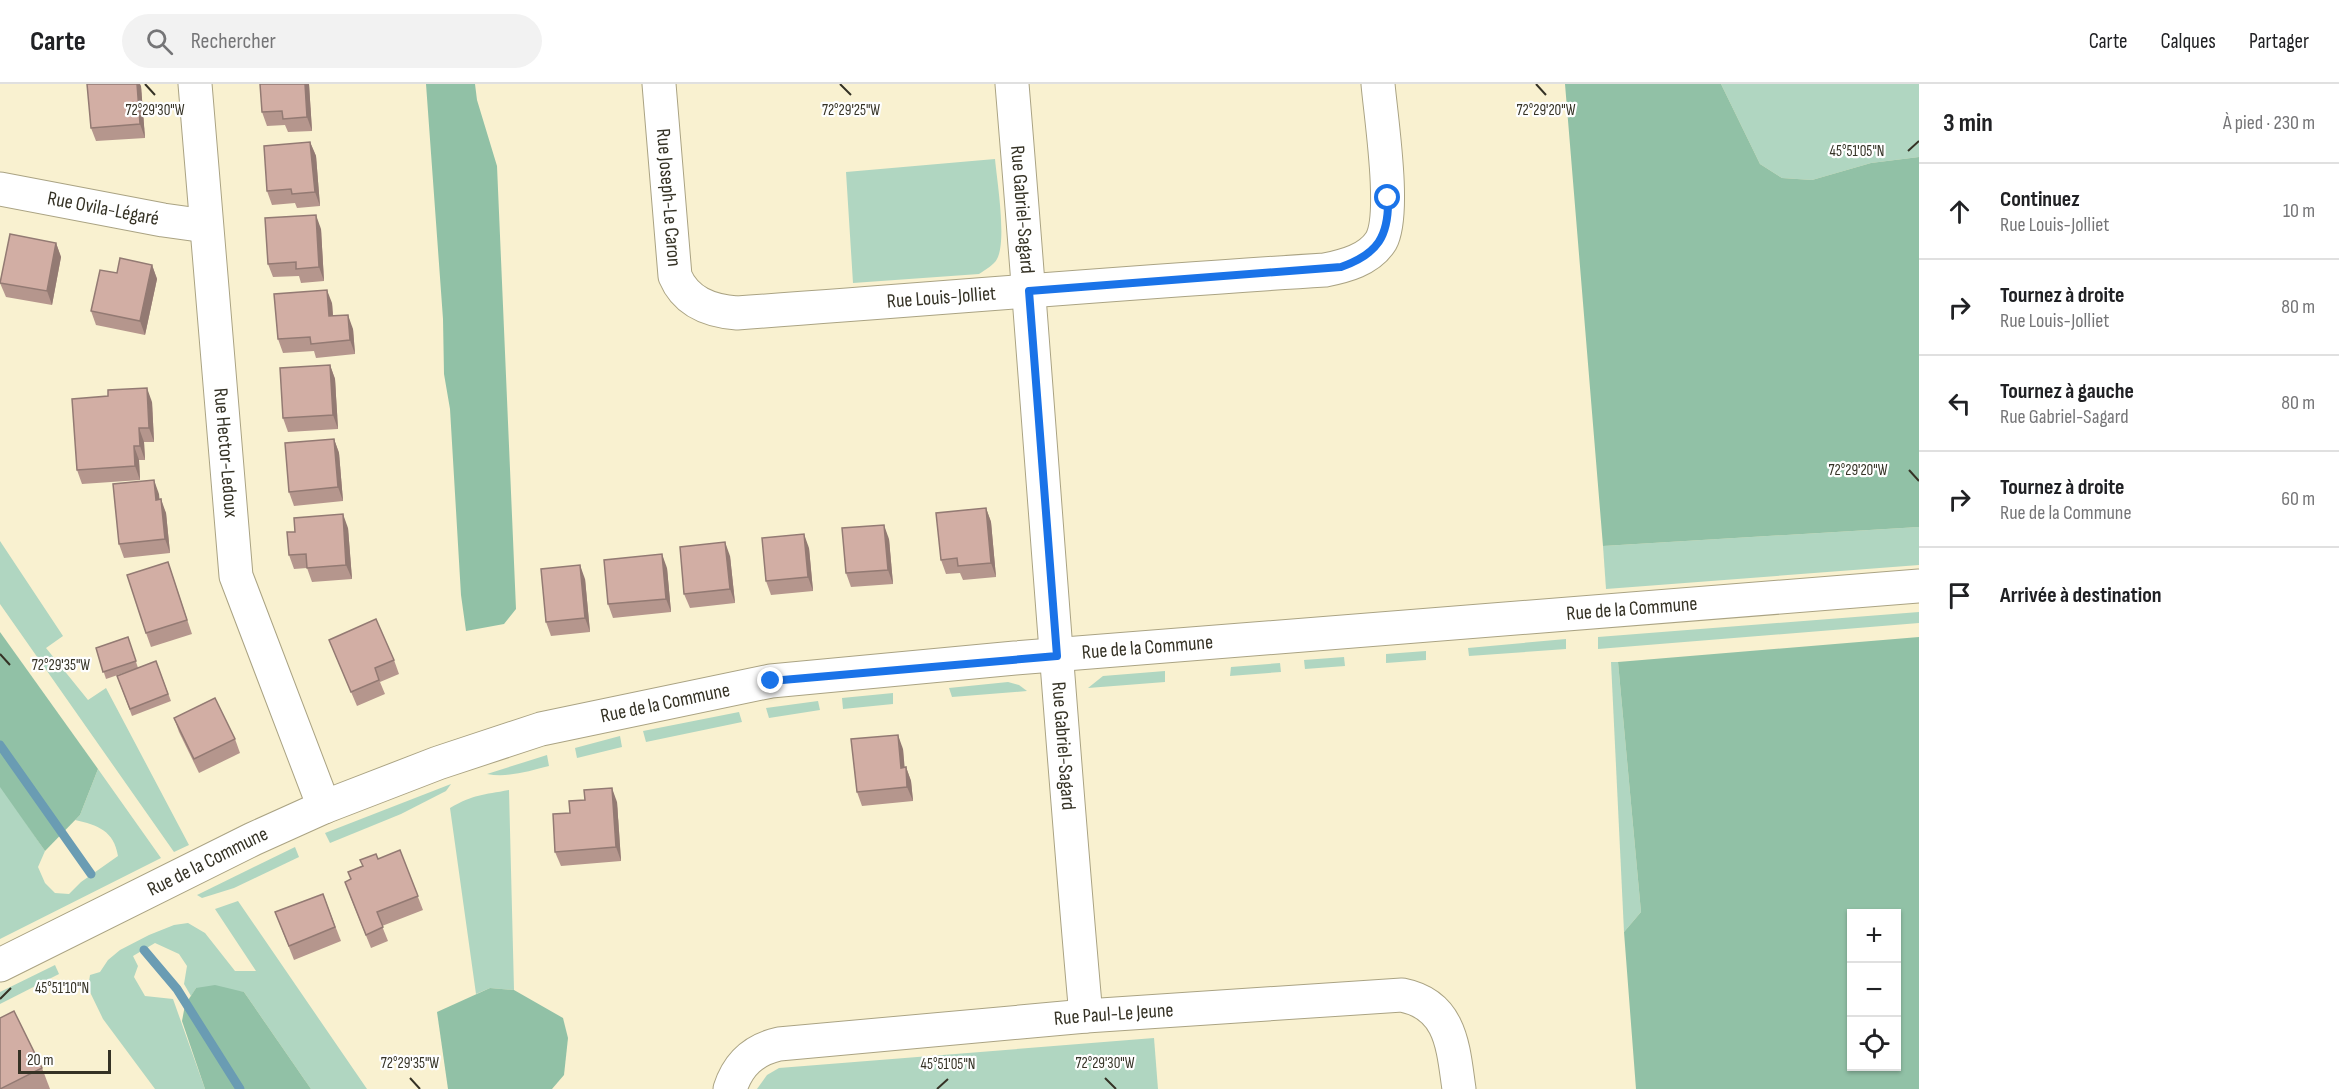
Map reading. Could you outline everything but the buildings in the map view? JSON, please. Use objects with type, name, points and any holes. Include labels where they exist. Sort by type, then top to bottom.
[{"type":"street","name":"Rue Hector-Ledoux","points":[[195,84],[236,576],[324,807]]},
{"type":"street","name":"Rue Joseph-Le Caron","points":[[659,84],[675,276],[687,296],[696,302]]},
{"type":"street","name":"Rue Gabriel-Sagard","points":[[1012,84],[1057,656],[1059,711],[1086,1016]]},
{"type":"street","name":"Rue Louis-Jolliet","points":[[696,302],[714,310],[737,313],[1341,267],[1360,259],[1376,248],[1381,240],[1388,216],[1378,84]]},
{"type":"street","name":"Rue Ovila-Légaré","points":[[0,189],[206,226]]},
{"type":"street","name":"Rue de la Commune","points":[[0,965],[253,838],[324,807],[449,760],[541,729],[736,687],[771,681],[1057,656],[1919,586]]},
{"type":"street","name":"Rue Paul-Le Jeune","points":[[730,1089],[738,1070],[747,1059],[778,1044],[1086,1016],[1402,995],[1426,1004],[1441,1018],[1451,1039],[1459,1089]]},
{"type":"green space","points":[[426,84],[475,84],[477,100],[497,166],[516,609],[504,624],[466,631],[461,595],[450,409],[444,374],[443,319]]},
{"type":"green space","points":[[1565,84],[1721,84],[1760,164],[1782,178],[1812,180],[1871,163],[1919,157],[1919,527],[1603,546]]},
{"type":"green space","points":[[1721,84],[1919,84],[1919,157],[1871,163],[1812,180],[1782,178],[1760,164]]},
{"type":"green space","points":[[995,159],[1001,210],[1001,238],[997,259],[992,265],[979,274],[853,283],[846,172]]},
{"type":"green space","points":[[1919,527],[1919,565],[1606,589],[1603,546]]},
{"type":"green space","points":[[0,541],[63,636],[46,648],[88,700],[106,688],[189,845],[174,852],[0,604]]},
{"type":"green space","points":[[1919,612],[1919,623],[1598,649],[1598,637]]},
{"type":"green space","points":[[0,632],[98,769],[80,815],[45,851],[0,787]]},
{"type":"green space","points":[[1919,637],[1919,1089],[1636,1089],[1624,932],[1641,912],[1618,662]]},
{"type":"green space","points":[[1566,639],[1566,649],[1469,656],[1468,648]]},
{"type":"green space","points":[[1426,651],[1426,660],[1386,663],[1386,654]]},
{"type":"green space","points":[[1344,657],[1345,666],[1305,669],[1304,660]]},
{"type":"green space","points":[[1611,662],[1618,662],[1641,912],[1624,932]]},
{"type":"green space","points":[[1280,663],[1281,672],[1230,676],[1231,667]]},
{"type":"green space","points":[[1165,671],[1165,682],[1088,688],[1103,676]]},
{"type":"green space","points":[[1008,682],[1019,685],[1027,691],[952,697],[949,688]]},
{"type":"green space","points":[[893,693],[893,704],[843,709],[842,698]]},
{"type":"green space","points":[[818,701],[820,710],[769,718],[766,708]]},
{"type":"green space","points":[[739,712],[742,722],[646,742],[643,731]]},
{"type":"green space","points":[[620,736],[622,747],[577,758],[575,748]]},
{"type":"green space","points":[[547,755],[549,766],[511,775],[487,774]]},
{"type":"green space","points":[[98,769],[161,858],[0,939],[0,785],[45,851],[38,867],[45,883],[55,893],[69,894],[81,882],[118,856],[113,841],[104,830],[75,820],[80,815]]},
{"type":"green space","points":[[451,784],[446,791],[401,814],[330,843],[325,833]]},
{"type":"green space","points":[[509,790],[514,990],[490,988],[476,994],[450,808],[472,797]]},
{"type":"green space","points":[[295,847],[299,857],[234,888],[202,898],[197,895]]},
{"type":"green space","points":[[238,901],[367,1089],[311,1089],[244,992],[196,988],[191,996],[184,984],[187,966],[179,954],[155,943],[133,956],[138,966],[134,977],[145,996],[173,999],[205,1089],[155,1089],[103,1019],[88,988],[90,975],[100,972],[108,960],[120,950],[174,925],[188,923],[205,933],[235,971],[256,971],[215,909]]},
{"type":"green space","points":[[55,965],[59,974],[0,1004],[0,992]]},
{"type":"green space","points":[[215,985],[244,992],[311,1089],[205,1089],[182,1021],[185,1005],[196,988]]},
{"type":"green space","points":[[490,988],[514,990],[563,1018],[568,1038],[564,1075],[552,1089],[448,1089],[437,1012]]},
{"type":"green space","points":[[1154,1038],[1158,1089],[757,1089],[767,1075],[779,1068]]},
{"type":"waterway","points":[[0,745],[91,874]]},
{"type":"waterway","points":[[144,950],[177,989],[240,1089]]},
{"type":"route","points":[[771,681],[1057,656],[1029,291],[1341,267],[1360,259],[1376,248],[1386,225],[1388,198]]}]
